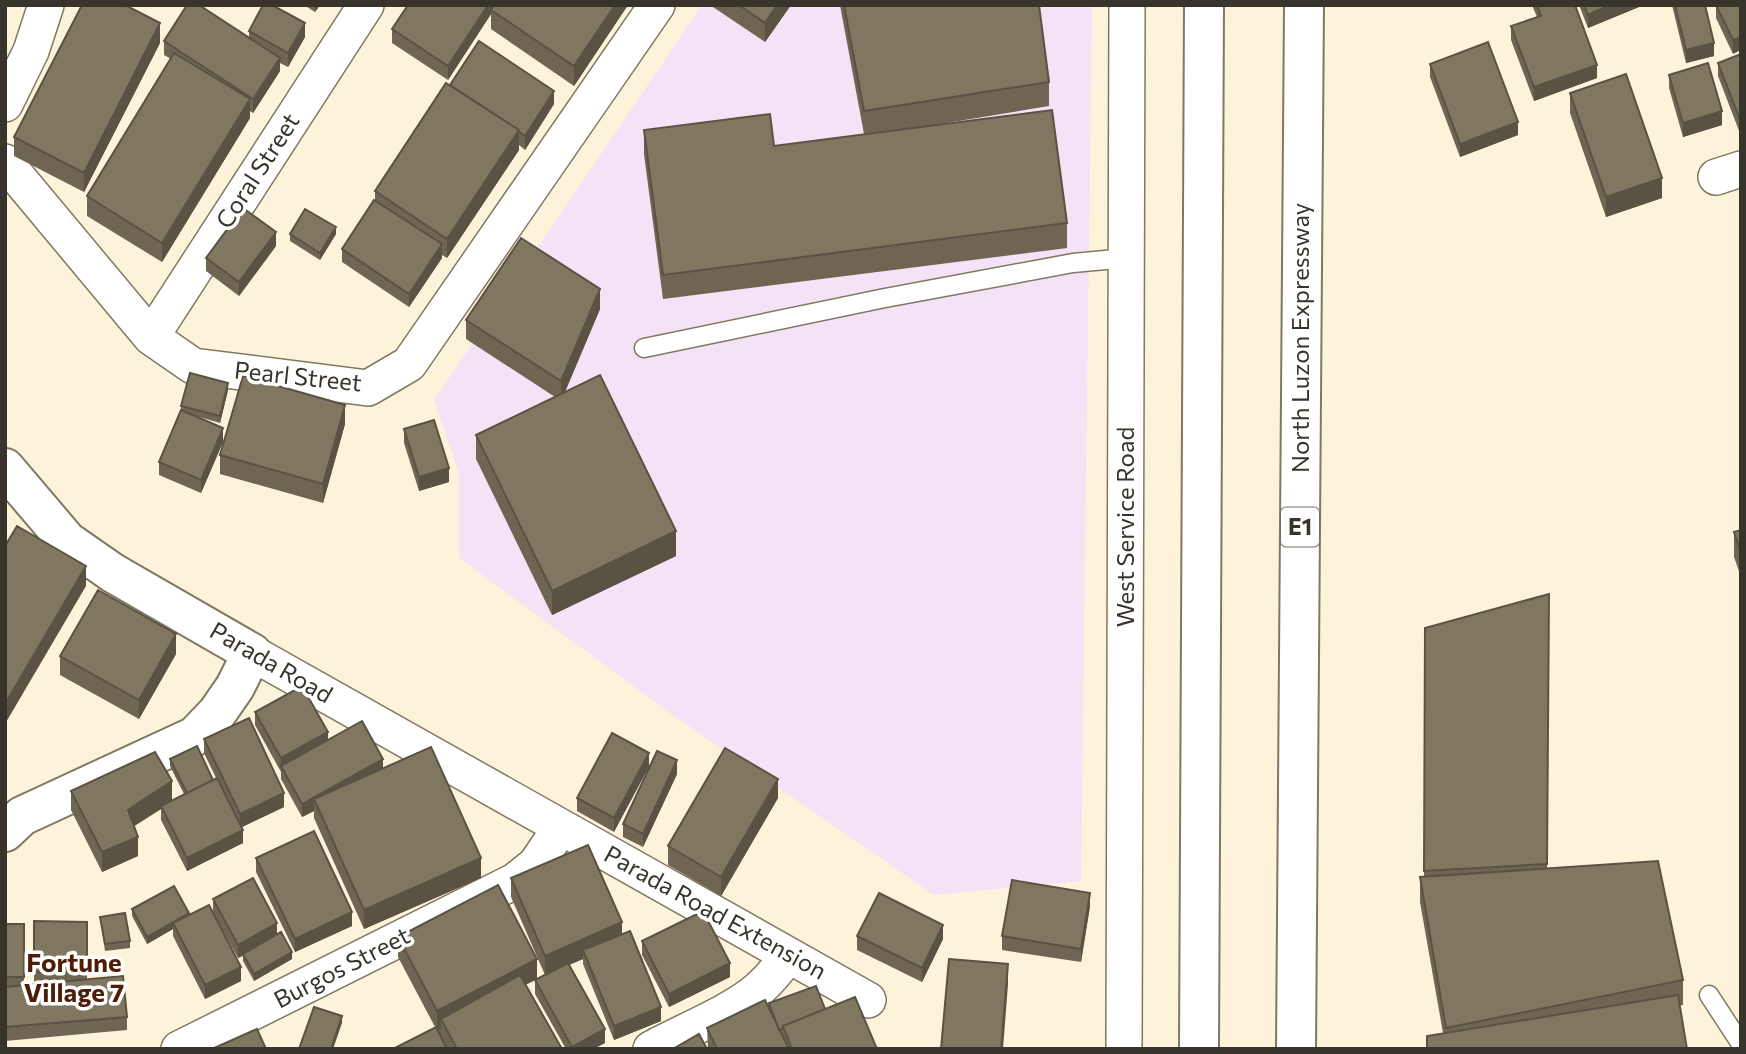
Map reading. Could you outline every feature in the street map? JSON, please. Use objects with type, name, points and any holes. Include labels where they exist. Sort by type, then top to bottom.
[{"type":"main road","points":[[1199,1049],[1204,5]]},
{"type":"main road","name":"North Luzon Expressway","points":[[1296,1049],[1304,5]]},
{"type":"main road","name":"Parada Road","points":[[5,468],[67,541],[113,573],[252,653]]},
{"type":"main road","points":[[5,832],[22,816],[195,736],[217,713],[252,653]]},
{"type":"street","points":[[5,104],[31,51],[46,5]]},
{"type":"street","name":"Coral Street","points":[[151,337],[366,5]]},
{"type":"street","name":"Pearl Street","points":[[5,162],[151,337],[193,366],[368,388],[409,364],[657,5]]},
{"type":"street","name":"West Service Road","points":[[1124,1049],[1128,5]]},
{"type":"street","name":"Parada Road","points":[[252,653],[561,827]]},
{"type":"street","name":"Parada Road Extension","points":[[561,827],[868,1000]]},
{"type":"street","name":"Burgos Street","points":[[179,1049],[515,881],[536,864],[561,827]]},
{"type":"street","points":[[651,1049],[759,990],[788,955]]},
{"type":"lane","points":[[644,348],[885,298],[1073,263],[1127,258]]},
{"type":"lane","points":[[1709,995],[1741,1044]]},
{"type":"shaded area","points":[[702,5],[1092,5],[1081,881],[934,895],[674,716],[459,558],[459,473],[434,400]]},
{"type":"building","points":[[82,5],[125,5],[160,23],[84,173],[14,137]]},
{"type":"building","points":[[187,5],[199,5],[280,58],[253,99],[164,41]]},
{"type":"building","points":[[263,5],[272,5],[305,23],[288,53],[249,31]]},
{"type":"building","points":[[408,5],[488,5],[448,66],[392,29]]},
{"type":"building","points":[[494,5],[615,5],[574,66],[491,10]]},
{"type":"building","points":[[739,5],[777,5],[765,23]]},
{"type":"building","points":[[844,5],[1039,5],[1049,82],[864,111]]},
{"type":"building","points":[[1537,5],[1575,5],[1597,65],[1534,87],[1511,26],[1541,16]]},
{"type":"building","points":[[1584,5],[1610,5],[1588,15]]},
{"type":"building","points":[[1675,5],[1705,5],[1714,43],[1686,50]]},
{"type":"building","points":[[1716,5],[1741,5],[1741,37],[1733,40]]},
{"type":"building","points":[[479,41],[554,91],[525,136],[450,85]]},
{"type":"building","points":[[1488,42],[1518,122],[1460,144],[1430,64]]},
{"type":"building","points":[[174,53],[250,99],[162,243],[87,196]]},
{"type":"building","points":[[1741,54],[1741,122],[1718,63]]},
{"type":"building","points":[[1708,63],[1722,111],[1683,123],[1669,75]]},
{"type":"building","points":[[1626,74],[1662,178],[1606,197],[1570,93]]},
{"type":"building","points":[[446,83],[519,130],[447,239],[375,191]]},
{"type":"building","points":[[1052,110],[1067,223],[663,275],[644,130],[770,114],[774,146]]},
{"type":"building","points":[[374,200],[442,244],[409,294],[342,249]]},
{"type":"building","points":[[243,208],[276,232],[239,282],[206,258]]},
{"type":"building","points":[[305,209],[336,227],[320,253],[290,234]]},
{"type":"building","points":[[521,238],[600,289],[561,381],[466,320]]},
{"type":"building","points":[[190,373],[228,383],[220,416],[181,406]]},
{"type":"building","points":[[600,375],[676,531],[552,591],[476,435]]},
{"type":"building","points":[[243,376],[345,405],[323,484],[220,455]]},
{"type":"building","points":[[181,410],[223,428],[201,480],[159,462]]},
{"type":"building","points":[[434,420],[449,468],[419,477],[404,429]]},
{"type":"building","points":[[17,526],[86,566],[5,704],[5,546]]},
{"type":"building","points":[[1741,530],[1741,552],[1734,532]]},
{"type":"building","points":[[98,590],[176,634],[139,700],[60,656]]},
{"type":"building","points":[[1549,594],[1547,864],[1424,871],[1425,628]]},
{"type":"building","points":[[302,686],[328,732],[281,758],[255,712]]},
{"type":"building","points":[[249,718],[284,793],[240,814],[204,739]]},
{"type":"building","points":[[362,721],[383,759],[302,804],[281,766]]},
{"type":"building","points":[[612,733],[649,753],[614,818],[577,798]]},
{"type":"building","points":[[197,746],[213,780],[187,793],[170,759]]},
{"type":"building","points":[[431,747],[481,858],[364,910],[314,799]]},
{"type":"building","points":[[725,748],[778,779],[721,877],[668,846]]},
{"type":"building","points":[[657,751],[677,760],[643,834],[623,824]]},
{"type":"building","points":[[155,752],[172,781],[128,810],[138,837],[102,852],[71,791]]},
{"type":"building","points":[[217,778],[243,830],[187,858],[161,806]]},
{"type":"building","points":[[314,831],[352,912],[295,939],[256,858]]},
{"type":"building","points":[[588,845],[622,922],[545,956],[511,878]]},
{"type":"building","points":[[1658,861],[1683,980],[1446,1028],[1420,877]]},
{"type":"building","points":[[253,878],[277,923],[238,945],[213,899]]},
{"type":"building","points":[[1012,880],[1090,893],[1081,949],[1002,936]]},
{"type":"building","points":[[498,885],[537,959],[437,1011],[398,937]]},
{"type":"building","points":[[174,886],[189,913],[147,937],[132,909]]},
{"type":"building","points":[[879,893],[943,925],[922,968],[857,936]]},
{"type":"building","points":[[209,905],[241,967],[205,985],[173,923]]},
{"type":"building","points":[[703,911],[730,963],[669,994],[642,941]]},
{"type":"building","points":[[125,913],[130,941],[105,944],[100,917]]},
{"type":"building","points":[[34,921],[87,922],[87,973],[34,972]]},
{"type":"building","points":[[5,924],[24,924],[24,977],[5,977]]},
{"type":"building","points":[[630,931],[661,1007],[614,1026],[583,950]]},
{"type":"building","points":[[281,932],[292,952],[254,974],[243,954]]},
{"type":"building","points":[[949,959],[1008,964],[1001,1049],[941,1049]]},
{"type":"building","points":[[568,963],[605,1029],[572,1047],[535,980]]},
{"type":"building","points":[[520,975],[562,1049],[457,1049],[441,1019]]},
{"type":"building","points":[[123,976],[127,1017],[5,1027],[5,987]]},
{"type":"building","points":[[816,986],[825,1009],[779,1030],[769,1003]]},
{"type":"building","points":[[1678,995],[1687,1049],[1427,1049],[1427,1036]]},
{"type":"building","points":[[855,997],[877,1049],[792,1049],[783,1026]]},
{"type":"building","points":[[765,1000],[789,1049],[717,1049],[707,1028]]},
{"type":"building","points":[[314,1007],[342,1016],[331,1049],[299,1049]]},
{"type":"building","points":[[436,1027],[447,1049],[393,1049]]},
{"type":"building","points":[[257,1029],[266,1049],[212,1049]]},
{"type":"building","points":[[699,1034],[707,1049],[673,1049]]},
{"type":"district","name":"Fortune Village 7","points":[[74,978]]}]
